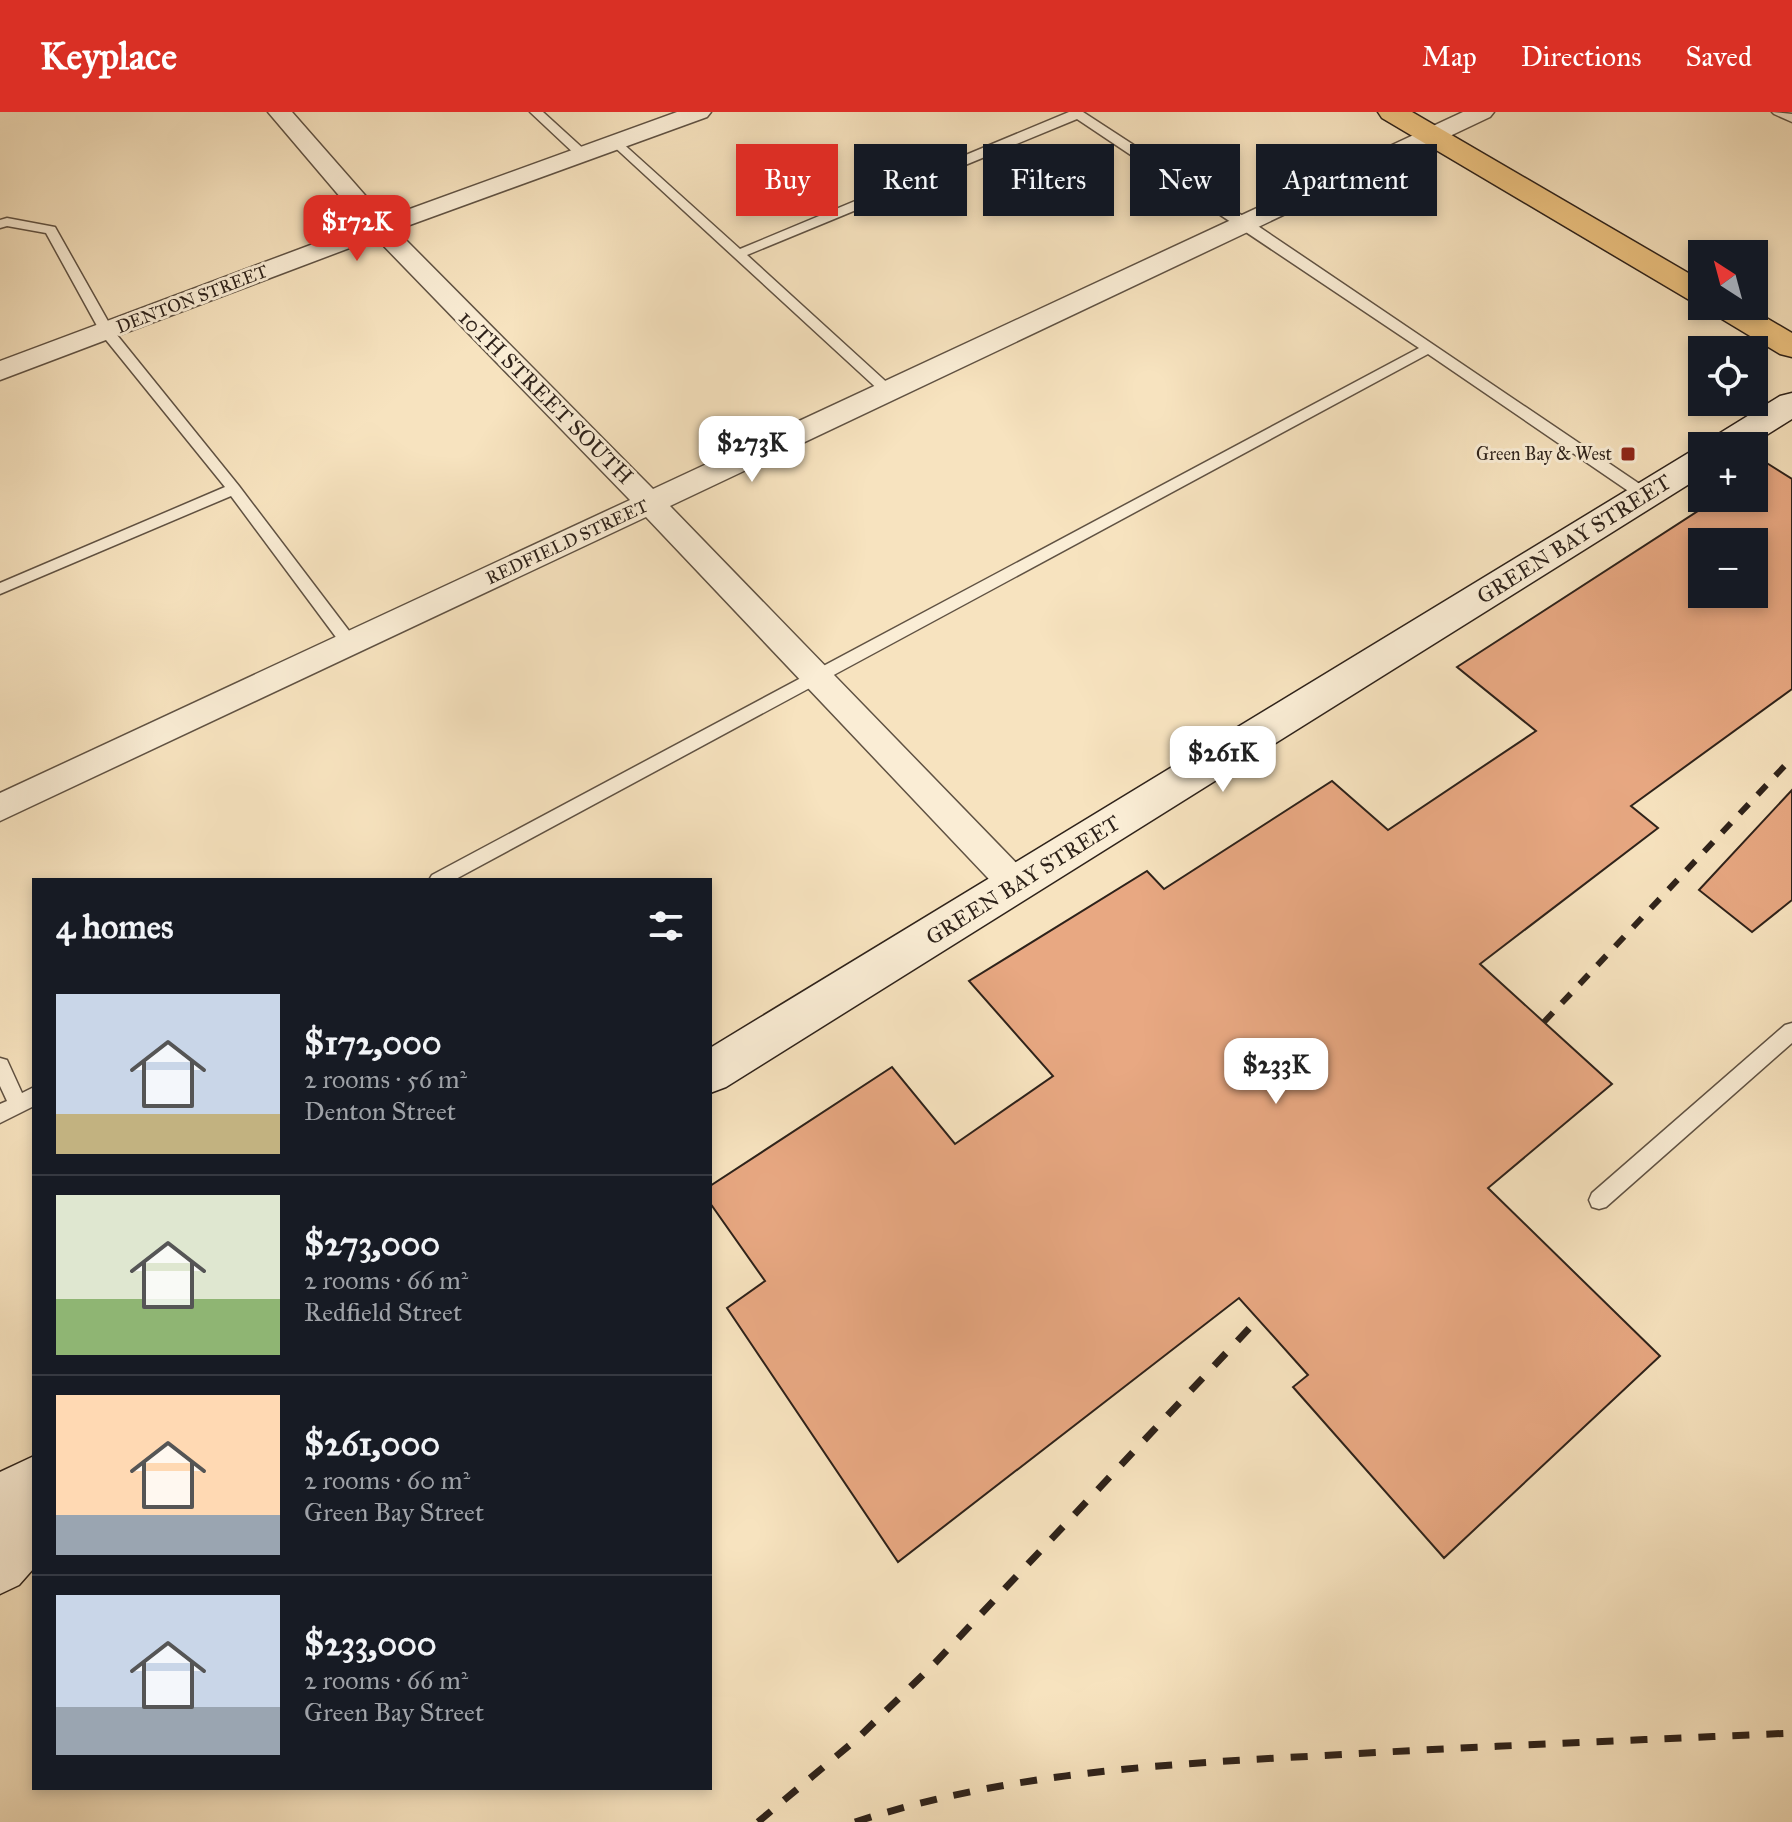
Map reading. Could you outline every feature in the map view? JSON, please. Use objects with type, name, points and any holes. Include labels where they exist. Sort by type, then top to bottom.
[{"type":"main road","points":[[1392,112],[1688,286]]},
{"type":"main road","points":[[1747,320],[1792,347]]},
{"type":"street","name":"10TH STREET SOUTH","points":[[280,112],[380,228],[650,503],[1016,885]]},
{"type":"street","name":"DENTON STREET","points":[[0,371],[699,112]]},
{"type":"street","name":"REDFIELD STREET","points":[[0,808],[1482,112]]},
{"type":"street","points":[[1747,432],[1792,404]]},
{"type":"street","name":"GREEN BAY STREET","points":[[712,1071],[1688,469]]},
{"type":"street","points":[[0,1502],[32,1484]]},
{"type":"street","points":[[0,1566],[32,1528]]},
{"type":"lane","points":[[536,112],[583,155]]},
{"type":"lane","points":[[1778,112],[1792,119]]},
{"type":"lane","points":[[739,254],[1077,113],[1245,223],[1645,495]]},
{"type":"lane","points":[[615,142],[888,391]]},
{"type":"lane","points":[[0,224],[7,222],[51,230],[107,332],[234,489],[350,644]]},
{"type":"lane","points":[[442,878],[1429,348]]},
{"type":"lane","points":[[0,589],[234,489]]},
{"type":"lane","points":[[1599,1200],[1792,1031]]},
{"type":"lane","points":[[0,1066],[17,1105]]},
{"type":"building","points":[[1768,464],[1792,479],[1792,689],[1631,806],[1658,828],[1480,964],[1612,1084],[1488,1188],[1660,1356],[1444,1558],[1293,1387],[1308,1375],[1239,1298],[898,1562],[727,1308],[765,1281],[712,1206],[712,1185],[892,1067],[955,1144],[1053,1076],[969,981],[1147,871],[1164,889],[1332,781],[1388,830],[1536,731],[1457,667],[1696,512],[1768,512]]},
{"type":"building","points":[[1792,790],[1792,900],[1752,932],[1699,890]]},
{"type":"railway","points":[[1544,1022],[1792,758]]},
{"type":"railway","points":[[758,1822],[858,1738],[935,1663],[1258,1319]]},
{"type":"railway","points":[[855,1822],[973,1791],[1151,1767],[1792,1733]]},
{"type":"place","name":"Green Bay & West","points":[[1628,454]]}]
